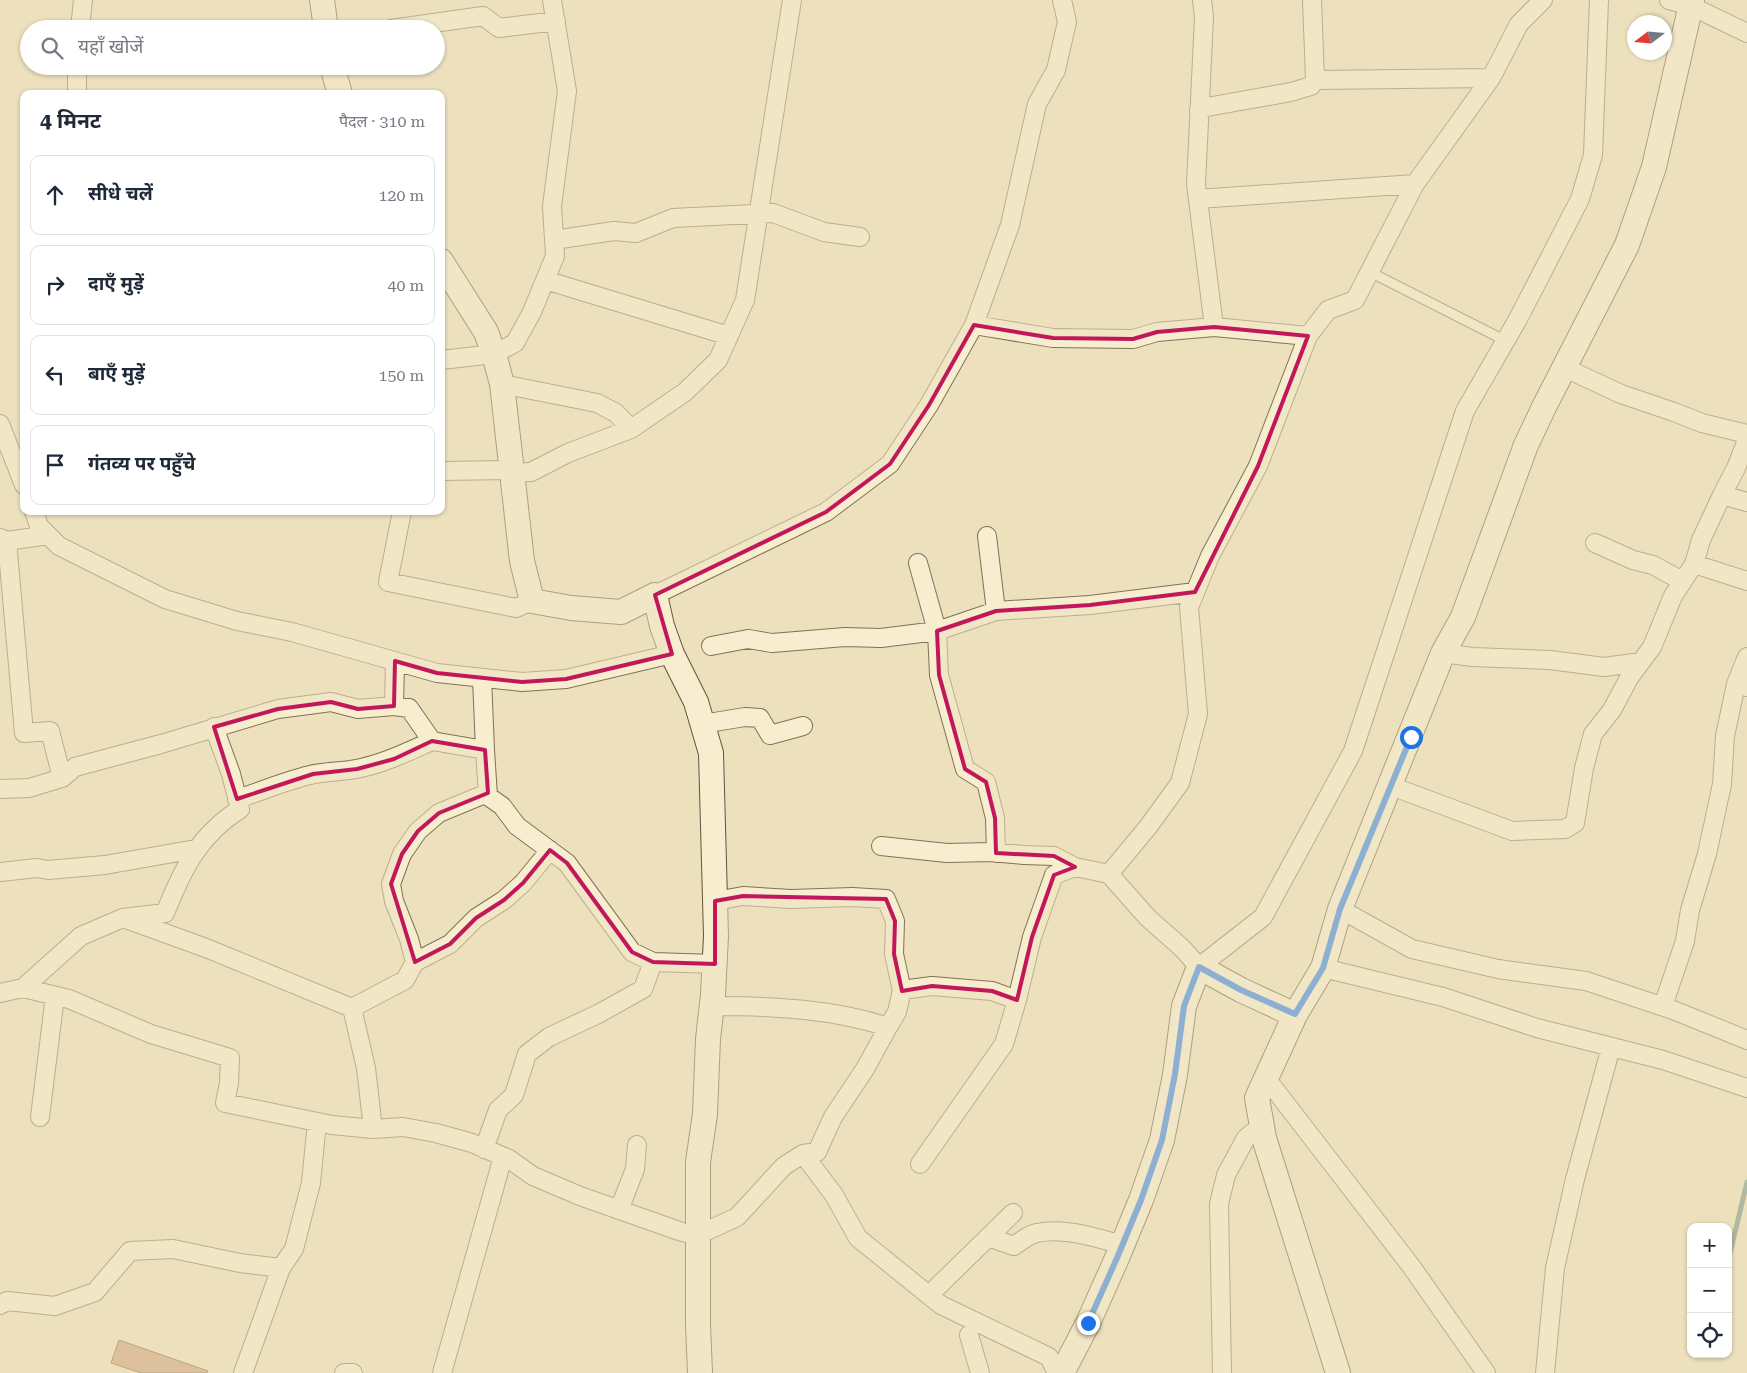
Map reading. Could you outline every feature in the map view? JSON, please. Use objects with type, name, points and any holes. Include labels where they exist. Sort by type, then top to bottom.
[{"type":"street","points":[[81,20],[83,0]]},
{"type":"street","points":[[322,0],[325,20]]},
{"type":"street","points":[[445,360],[494,354],[515,343],[532,312],[555,256],[552,206],[567,91],[552,0]]},
{"type":"street","points":[[511,474],[531,472],[568,453],[631,429],[685,392],[718,360],[745,300],[792,0]]},
{"type":"street","points":[[401,515],[388,582],[516,608],[532,601],[571,608],[621,612],[826,512],[890,464],[929,406],[974,325],[1010,225],[1037,104],[1056,70],[1067,22],[1062,0]]},
{"type":"street","points":[[1202,0],[1204,17],[1196,184],[1214,327]]},
{"type":"street","points":[[1199,110],[1291,92],[1311,86],[1315,80],[1312,0]]},
{"type":"street","points":[[1109,874],[1148,827],[1180,783],[1198,714],[1189,607],[1210,556],[1258,466],[1308,336],[1328,310],[1355,300],[1415,184],[1491,78],[1519,24],[1543,0]]},
{"type":"street","points":[[1062,1373],[1088,1323],[1123,1245],[1162,1140],[1175,1074],[1184,1006],[1199,967],[1263,917],[1354,751],[1465,411],[1506,341],[1580,199],[1593,155],[1598,0]]},
{"type":"street","points":[[1338,1373],[1264,1138],[1258,1098],[1295,1014],[1323,968],[1340,909],[1444,653],[1464,617],[1526,445],[1628,245],[1654,167],[1684,2],[1747,33]]},
{"type":"street","points":[[445,21],[483,16],[499,28],[556,21]]},
{"type":"street","points":[[77,75],[77,90]]},
{"type":"street","points":[[335,75],[339,90]]},
{"type":"street","points":[[1315,80],[1491,78]]},
{"type":"street","points":[[1198,199],[1415,184]]},
{"type":"street","points":[[554,240],[614,231],[636,233],[673,218],[774,213],[824,232],[860,236]]},
{"type":"street","points":[[445,267],[486,332],[502,384],[522,561],[532,601]]},
{"type":"street","points":[[545,280],[729,336]]},
{"type":"street","points":[[974,325],[1053,338],[1133,339],[1157,332],[1214,327],[1308,336]]},
{"type":"street","points":[[1564,368],[1621,394],[1702,423],[1747,434]]},
{"type":"street","points":[[502,384],[597,403],[616,413],[631,429]]},
{"type":"street","points":[[0,424],[20,475]]},
{"type":"street","points":[[1391,786],[1512,831],[1565,829],[1575,823],[1584,768],[1593,734],[1612,710],[1629,678],[1652,647],[1673,596],[1694,564],[1700,540],[1736,468],[1747,440]]},
{"type":"street","points":[[445,471],[510,470],[511,474]]},
{"type":"street","points":[[1722,495],[1747,502]]},
{"type":"street","points":[[35,515],[39,526],[59,546],[165,599],[237,621],[292,632],[437,673],[522,682],[566,679],[672,654]]},
{"type":"street","points":[[48,535],[3,539],[24,733],[50,731],[62,778]]},
{"type":"street","points":[[987,536],[996,611]]},
{"type":"street","points":[[1595,544],[1653,566],[1682,581]]},
{"type":"street","points":[[918,563],[937,631],[939,675],[965,769],[986,782],[995,818],[996,852]]},
{"type":"street","points":[[1694,564],[1747,581]]},
{"type":"street","points":[[711,646],[748,639],[772,643],[845,637],[881,638],[937,631],[996,611],[1090,605],[1195,592]]},
{"type":"street","points":[[655,595],[662,626],[672,654],[696,702],[711,753],[716,936],[706,1114],[698,1162],[698,1324],[700,1373]]},
{"type":"street","points":[[1444,653],[1472,657],[1550,660],[1604,667],[1641,662]]},
{"type":"street","points":[[1662,1006],[1685,941],[1690,910],[1707,854],[1722,784],[1725,736],[1741,686],[1747,657]]},
{"type":"street","points":[[394,706],[395,661]]},
{"type":"street","points":[[482,678],[488,796]]},
{"type":"street","points":[[0,789],[29,788],[62,778],[75,767],[161,744],[278,709],[331,702],[358,709],[394,706],[409,708],[432,741]]},
{"type":"street","points":[[702,724],[745,717],[760,718],[770,734],[803,726]]},
{"type":"street","points":[[23,988],[82,936],[123,918],[165,913],[181,874],[196,849],[226,818],[240,809],[231,774],[214,727]]},
{"type":"street","points":[[237,799],[260,792],[282,782],[314,774],[357,769],[394,759],[432,741],[485,750]]},
{"type":"street","points":[[415,962],[394,901],[391,884],[402,854],[418,831],[439,813],[485,794],[502,806],[517,826],[566,863],[632,952],[653,962],[715,964]]},
{"type":"street","points":[[881,846],[947,853],[996,852],[1054,856],[1075,867],[1109,874],[1148,918],[1182,948],[1199,967],[1241,990],[1295,1014]]},
{"type":"street","points":[[0,872],[37,868],[48,870],[105,865],[196,849]]},
{"type":"street","points":[[352,1008],[405,980],[415,962],[450,944],[476,918],[504,900],[524,883],[550,850]]},
{"type":"street","points":[[920,1164],[1004,1044],[1032,937],[1054,875],[1075,867]]},
{"type":"street","points":[[0,993],[23,988],[69,999],[151,1034],[230,1058],[229,1083],[225,1103],[332,1125],[373,1129],[403,1127],[436,1133],[504,1157],[533,1176],[580,1196],[682,1232],[698,1235],[737,1217],[784,1166],[803,1154],[817,1152],[833,1116],[865,1069],[897,1012],[902,991],[894,954],[895,921],[886,899],[791,899],[743,896],[715,901]]},
{"type":"street","points":[[1340,909],[1412,949],[1498,969],[1586,981],[1662,1006],[1747,1040]]},
{"type":"street","points":[[123,918],[206,948],[352,1008]]},
{"type":"street","points":[[484,1149],[498,1110],[514,1095],[527,1054],[548,1037],[598,1014],[643,988],[653,962]]},
{"type":"street","points":[[1323,968],[1442,997],[1537,1028],[1663,1060],[1747,1088]]},
{"type":"street","points":[[902,991],[932,986],[992,991],[1017,1000]]},
{"type":"street","points":[[40,1117],[55,996]]},
{"type":"street","points":[[711,1019],[716,1006],[742,1006],[812,1011],[862,1018],[888,1027]]},
{"type":"street","points":[[352,1008],[366,1068],[373,1129]]},
{"type":"street","points":[[1545,1373],[1555,1268],[1575,1179],[1611,1047]]},
{"type":"street","points":[[1266,1078],[1411,1266],[1486,1373]]},
{"type":"street","points":[[243,1373],[281,1268],[294,1249],[311,1183],[317,1122]]},
{"type":"street","points":[[1222,1373],[1219,1204],[1226,1175],[1246,1138],[1262,1125]]},
{"type":"street","points":[[619,1210],[634,1169],[637,1145]]},
{"type":"street","points":[[803,1154],[834,1195],[858,1238],[941,1305],[1049,1357],[1057,1373]]},
{"type":"street","points":[[442,1373],[504,1157]]},
{"type":"street","points":[[929,1295],[1013,1213]]},
{"type":"street","points":[[988,1237],[1014,1246],[1036,1233],[1062,1232],[1123,1245]]},
{"type":"street","points":[[0,1305],[7,1301],[55,1306],[95,1292],[130,1251],[173,1249],[240,1263],[281,1268]]},
{"type":"street","points":[[969,1335],[980,1373]]},
{"type":"street","points":[[344,1373],[353,1373]]},
{"type":"lane","points":[[1370,272],[1506,341]]},
{"type":"highlighted area","points":[[974,325],[1053,338],[1133,339],[1157,332],[1214,327],[1308,336],[1258,466],[1195,592],[1090,605],[996,611],[937,631],[939,675],[965,769],[986,782],[995,818],[996,853],[1054,856],[1075,867],[1054,875],[1032,937],[1017,1000],[992,991],[932,986],[902,991],[894,954],[895,921],[886,899],[743,896],[715,901],[715,964],[653,962],[632,952],[567,863],[550,850],[523,883],[504,900],[476,918],[450,944],[415,962],[391,884],[402,854],[418,831],[439,813],[488,793],[485,750],[432,741],[394,759],[357,769],[313,774],[237,799],[214,727],[278,709],[331,702],[358,709],[394,706],[395,661],[437,673],[522,682],[566,679],[672,654],[655,595],[826,512],[890,464],[929,405]]},
{"type":"building","points":[[119,1340],[208,1371],[207,1373],[141,1373],[111,1363]]},
{"type":"waterway","points":[[1732,1245],[1747,1182]]},
{"type":"route","points":[[1088,1323],[1141,1200],[1162,1140],[1175,1074],[1184,1006],[1199,967],[1241,990],[1295,1014],[1323,968],[1340,909],[1411,737]]}]
